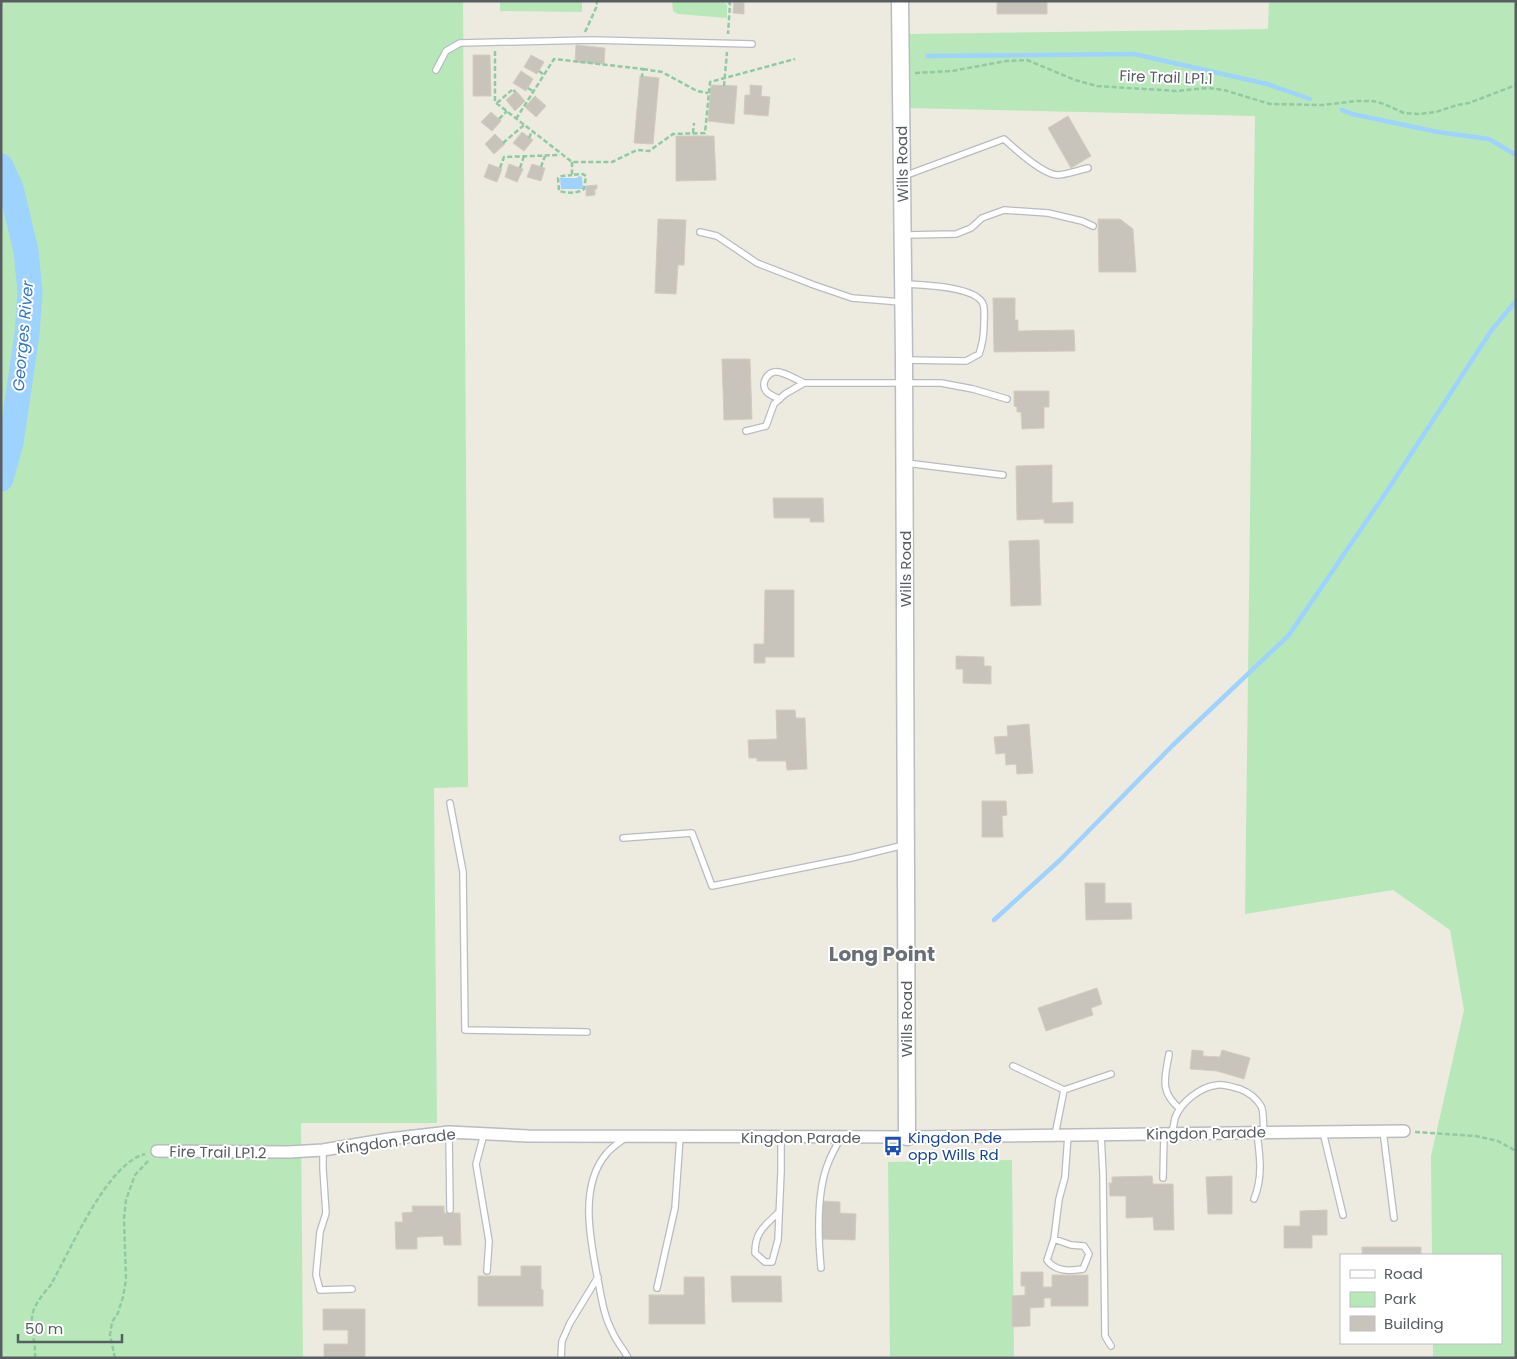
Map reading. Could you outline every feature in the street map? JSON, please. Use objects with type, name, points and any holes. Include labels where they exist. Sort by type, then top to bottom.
[{"type":"street","name":"Wills Road","points":[[900,1],[904,360],[907,1137]]},
{"type":"street","name":"Kingdon Parade","points":[[289,1152],[323,1150],[389,1139],[449,1132],[528,1136],[907,1137],[1404,1131]]},
{"type":"street","name":"Fire Trail LP1.2","points":[[156,1151],[289,1152]]},
{"type":"lane","points":[[436,70],[446,51],[460,43],[582,40],[752,44]]},
{"type":"lane","points":[[902,177],[1004,139],[1025,158],[1056,175],[1088,168]]},
{"type":"lane","points":[[902,235],[956,234],[971,228],[982,218],[1004,210],[1048,213],[1082,221],[1093,226]]},
{"type":"lane","points":[[700,232],[717,236],[758,263],[852,298],[903,302]]},
{"type":"lane","points":[[903,283],[958,289],[978,297],[984,304],[983,343],[979,354],[966,361],[904,360]]},
{"type":"lane","points":[[780,399],[771,396],[764,385],[765,379],[775,372],[783,373],[804,383],[954,384],[1007,399]]},
{"type":"lane","points":[[746,431],[766,426],[774,404],[785,394],[804,383]]},
{"type":"lane","points":[[904,463],[1003,475]]},
{"type":"lane","points":[[450,803],[463,872],[465,1030],[587,1032]]},
{"type":"lane","points":[[622,838],[692,833],[712,886],[906,845]]},
{"type":"lane","points":[[1168,1054],[1164,1083],[1172,1102],[1180,1109]]},
{"type":"lane","points":[[1013,1066],[1064,1090],[1111,1074]]},
{"type":"lane","points":[[1163,1178],[1168,1134],[1180,1109],[1190,1098],[1203,1089],[1217,1085],[1230,1086],[1247,1092],[1258,1101],[1262,1108],[1259,1186],[1254,1200]]},
{"type":"lane","points":[[1055,1135],[1064,1090]]},
{"type":"lane","points":[[1383,1131],[1394,1218]]},
{"type":"lane","points":[[449,1132],[450,1210]]},
{"type":"lane","points":[[1323,1132],[1342,1215]]},
{"type":"lane","points":[[484,1134],[476,1164],[489,1241],[487,1271]]},
{"type":"lane","points":[[1054,1239],[1084,1246],[1089,1254],[1083,1269],[1059,1269],[1051,1265],[1047,1260],[1054,1239],[1059,1199],[1065,1177],[1068,1135]]},
{"type":"lane","points":[[1101,1135],[1105,1336],[1111,1346]]},
{"type":"lane","points":[[626,1137],[607,1152],[599,1165],[590,1190],[589,1215],[592,1248],[605,1314],[612,1332],[628,1358]]},
{"type":"lane","points":[[657,1288],[675,1208],[680,1137]]},
{"type":"lane","points":[[779,1212],[759,1232],[755,1243],[755,1253],[765,1262],[772,1262],[778,1240],[779,1212],[781,1137]]},
{"type":"lane","points":[[821,1268],[818,1237],[820,1203],[828,1162],[842,1137]]},
{"type":"lane","points":[[323,1150],[326,1213],[320,1232],[316,1275],[320,1290],[352,1289]]},
{"type":"lane","points":[[561,1358],[562,1341],[570,1323],[598,1277]]},
{"type":"path","points":[[582,40],[597,2]]},
{"type":"path","points":[[496,42],[495,102],[572,162],[612,162],[637,150],[649,151],[673,134],[705,133],[709,85],[712,81],[795,59]]},
{"type":"path","points":[[516,119],[554,59],[662,72],[697,91],[708,93]]},
{"type":"path","name":"Fire Trail LP1.1","points":[[901,74],[952,71],[1027,60],[1075,80],[1097,86],[1176,91],[1208,88],[1224,90],[1270,104],[1324,105],[1373,101],[1404,113],[1419,114],[1436,112],[1469,103],[1516,85]]},
{"type":"path","points":[[642,77],[643,69]]},
{"type":"path","points":[[539,71],[544,75]]},
{"type":"path","points":[[528,88],[534,92]]},
{"type":"path","points":[[497,103],[513,89],[515,92]]},
{"type":"path","points":[[499,119],[507,111]]},
{"type":"path","points":[[693,133],[694,123]]},
{"type":"path","points":[[503,143],[524,125]]},
{"type":"path","points":[[529,138],[532,132]]},
{"type":"path","points":[[500,168],[504,156],[562,155]]},
{"type":"path","points":[[520,168],[524,156]]},
{"type":"path","points":[[541,167],[545,156]]},
{"type":"path","points":[[572,162],[572,176]]},
{"type":"path","points":[[584,174],[586,176],[584,189],[579,192],[559,191],[558,178],[566,175],[572,176],[584,174]]},
{"type":"path","points":[[1404,1131],[1476,1136],[1498,1141],[1516,1151]]},
{"type":"path","points":[[35,1358],[36,1349],[32,1316],[42,1296],[62,1266],[94,1205],[123,1167],[138,1156],[156,1151]]},
{"type":"path","name":"Fire Trail LP1.2","points":[[115,1358],[110,1335],[112,1322],[118,1313],[123,1297],[126,1280],[124,1218],[126,1200],[135,1175],[156,1151]]},
{"type":"green space","points":[[1,1],[463,1],[468,787],[434,788],[437,1123],[301,1123],[303,1358],[1,1358]]},
{"type":"green space","points":[[500,1],[582,1],[582,12],[500,11]]},
{"type":"green space","points":[[672,1],[723,1],[727,5],[727,18],[678,14],[673,11]]},
{"type":"green space","points":[[1269,1],[1516,1],[1516,1358],[1433,1358],[1433,1344],[1502,1344],[1502,1254],[1432,1254],[1431,1156],[1464,1010],[1450,930],[1393,890],[1245,914],[1255,116],[907,108],[907,34],[1268,29]]},
{"type":"green space","points":[[1012,1160],[1014,1358],[890,1358],[888,1162]]},
{"type":"water","points":[[579,176],[582,177],[583,189],[561,189],[560,178],[577,178]]},
{"type":"building","points":[[997,1],[1047,1],[1047,14],[997,14]]},
{"type":"building","points":[[734,2],[744,3],[744,14],[733,13]]},
{"type":"building","points":[[576,45],[605,48],[604,64],[575,62]]},
{"type":"building","points":[[473,55],[490,55],[491,96],[473,96]]},
{"type":"building","points":[[531,55],[544,62],[537,74],[524,67]]},
{"type":"building","points":[[521,71],[533,79],[526,91],[513,83]]},
{"type":"building","points":[[640,76],[659,78],[653,144],[634,143]]},
{"type":"building","points":[[711,85],[737,86],[734,124],[708,121]]},
{"type":"building","points":[[750,85],[762,86],[761,96],[770,97],[768,116],[744,114],[745,95],[750,95]]},
{"type":"building","points":[[516,91],[525,101],[515,111],[506,100]]},
{"type":"building","points":[[535,96],[546,106],[536,117],[525,107]]},
{"type":"building","points":[[491,112],[501,121],[492,131],[481,122]]},
{"type":"building","points":[[1068,116],[1091,156],[1071,168],[1048,128]]},
{"type":"building","points":[[522,132],[533,140],[524,151],[513,143]]},
{"type":"building","points":[[495,134],[505,144],[494,154],[485,144]]},
{"type":"building","points":[[676,136],[714,136],[716,180],[676,181]]},
{"type":"building","points":[[489,164],[502,169],[497,182],[484,177]]},
{"type":"building","points":[[509,164],[523,169],[517,182],[505,177]]},
{"type":"building","points":[[532,164],[545,168],[541,181],[527,177]]},
{"type":"building","points":[[597,185],[595,195],[586,196],[586,186]]},
{"type":"building","points":[[658,219],[686,220],[684,265],[678,265],[676,294],[655,293]]},
{"type":"building","points":[[1098,219],[1120,219],[1133,229],[1136,272],[1099,272]]},
{"type":"building","points":[[993,298],[1015,298],[1015,320],[1018,320],[1018,331],[1074,330],[1075,351],[994,352]]},
{"type":"building","points":[[722,359],[750,359],[752,419],[724,420]]},
{"type":"building","points":[[1014,391],[1049,391],[1049,407],[1044,407],[1044,428],[1022,429],[1021,412],[1017,412],[1017,407],[1014,406]]},
{"type":"building","points":[[1052,465],[1052,503],[1073,502],[1073,523],[1044,523],[1044,519],[1017,520],[1016,466]]},
{"type":"building","points":[[773,498],[823,498],[824,522],[810,522],[810,518],[774,518]]},
{"type":"building","points":[[1039,540],[1041,605],[1011,606],[1009,541]]},
{"type":"building","points":[[765,590],[794,590],[794,657],[765,657],[765,663],[754,663],[754,644],[764,644]]},
{"type":"building","points":[[956,656],[984,657],[984,666],[991,666],[991,684],[963,683],[963,669],[956,669]]},
{"type":"building","points":[[776,710],[795,710],[796,718],[805,718],[807,769],[787,770],[786,761],[757,761],[757,758],[749,758],[748,740],[777,739]]},
{"type":"building","points":[[1029,724],[1033,773],[1017,774],[1016,764],[1006,765],[1005,753],[996,754],[994,737],[1008,736],[1007,726]]},
{"type":"building","points":[[982,801],[1006,801],[1007,815],[1002,816],[1003,837],[982,837]]},
{"type":"building","points":[[1085,883],[1105,883],[1105,903],[1131,903],[1132,919],[1086,920]]},
{"type":"building","points":[[1097,988],[1102,1004],[1091,1008],[1093,1015],[1046,1031],[1038,1008]]},
{"type":"building","points":[[1192,1050],[1203,1051],[1203,1056],[1220,1057],[1222,1050],[1250,1058],[1244,1079],[1217,1071],[1190,1069]]},
{"type":"building","points":[[1152,1176],[1153,1184],[1173,1184],[1174,1230],[1154,1230],[1153,1217],[1126,1218],[1126,1196],[1110,1196],[1109,1183],[1112,1183],[1112,1177]]},
{"type":"building","points":[[1232,1176],[1232,1214],[1208,1214],[1206,1177]]},
{"type":"building","points":[[822,1201],[840,1202],[840,1213],[856,1214],[855,1240],[820,1239]]},
{"type":"building","points":[[412,1206],[444,1206],[444,1213],[460,1213],[461,1245],[444,1245],[443,1236],[417,1237],[417,1249],[396,1249],[395,1222],[403,1222],[402,1213],[413,1212]]},
{"type":"building","points":[[1327,1210],[1327,1235],[1312,1235],[1312,1248],[1284,1248],[1284,1226],[1300,1226],[1300,1211]]},
{"type":"building","points":[[1362,1247],[1421,1247],[1421,1254],[1362,1254]]},
{"type":"building","points":[[521,1266],[541,1266],[543,1306],[478,1306],[478,1276],[521,1276]]},
{"type":"building","points":[[1021,1272],[1043,1272],[1043,1287],[1052,1287],[1052,1275],[1088,1275],[1088,1306],[1051,1306],[1051,1298],[1044,1298],[1044,1307],[1030,1308],[1030,1326],[1012,1327],[1012,1296],[1025,1295],[1025,1286],[1021,1286]]},
{"type":"building","points":[[731,1276],[781,1276],[782,1302],[732,1302]]},
{"type":"building","points":[[684,1277],[704,1277],[705,1324],[649,1324],[649,1295],[684,1295]]},
{"type":"building","points":[[323,1309],[365,1309],[365,1358],[324,1358],[324,1344],[348,1344],[348,1330],[323,1330]]},
{"type":"waterway","points":[[928,56],[1134,54],[1267,84],[1310,99]]},
{"type":"waterway","points":[[1342,110],[1352,114],[1438,132],[1489,139],[1516,155]]},
{"type":"waterway","name":"Georges River","points":[[1,166],[11,188],[26,251],[30,292],[27,334],[11,443],[1,479]]},
{"type":"waterway","points":[[994,920],[1060,860],[1173,745],[1289,635],[1387,491],[1491,331],[1516,301]]},
{"type":"place","name":"Kingdon Pde opp Wills Rd","points":[[893,1146]]},
{"type":"district","name":"Long Point","points":[[882,954]]}]
